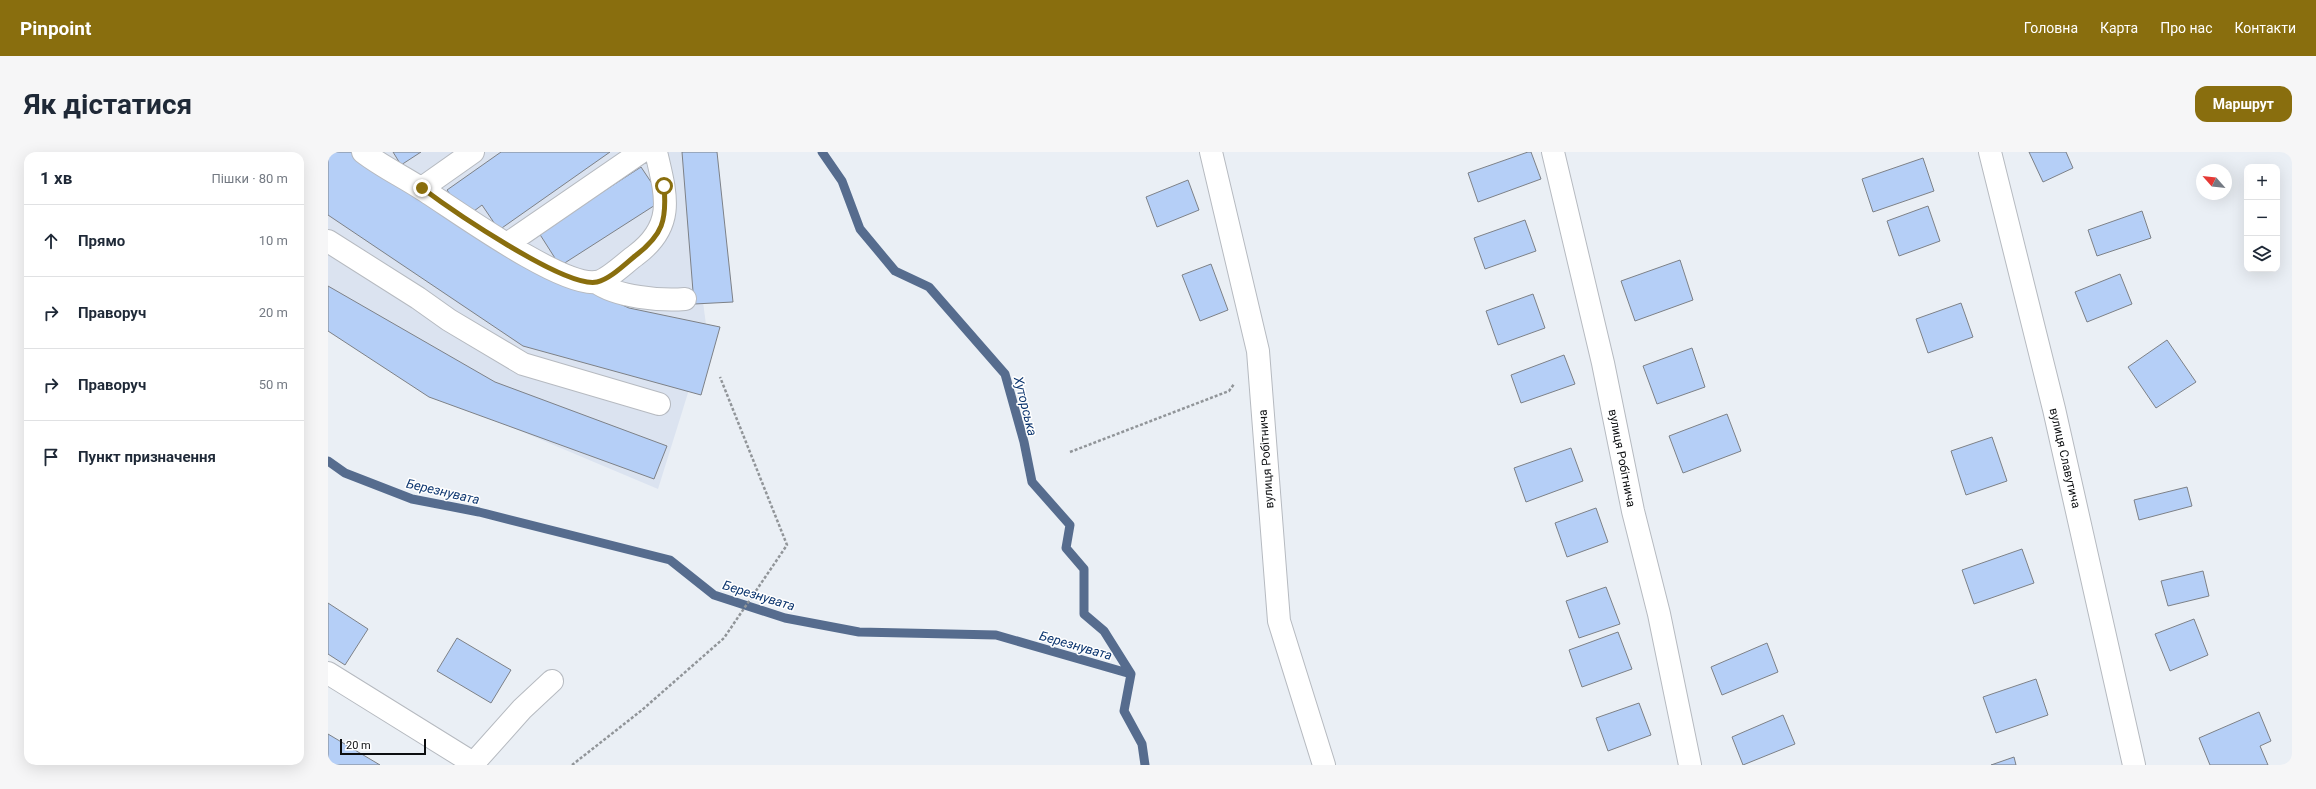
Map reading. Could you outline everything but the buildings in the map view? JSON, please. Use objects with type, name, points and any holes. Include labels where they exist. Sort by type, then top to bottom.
[{"type":"street","points":[[363,152],[422,188],[465,219],[507,244],[578,280],[596,282],[610,289],[664,300],[685,299]]},
{"type":"street","points":[[422,188],[473,152]]},
{"type":"street","points":[[507,244],[640,152]]},
{"type":"street","points":[[596,282],[605,278],[648,246],[658,236],[665,202],[656,152]]},
{"type":"street","name":"вулиця Робітнича","points":[[1212,152],[1258,351],[1279,621],[1324,765]]},
{"type":"street","name":"вулиця Робітнича","points":[[1552,152],[1603,363],[1633,511],[1659,614],[1690,765]]},
{"type":"street","name":"вулиця Славутича","points":[[1990,152],[2054,409],[2134,765]]},
{"type":"street","points":[[328,242],[418,298],[449,320],[523,364],[658,404]]},
{"type":"street","points":[[328,673],[473,764],[522,709],[552,681]]},
{"type":"path","points":[[1070,452],[1229,391],[1258,351]]},
{"type":"path","points":[[572,765],[642,710],[724,638],[787,545],[720,378]]},
{"type":"shaded area","points":[[328,152],[683,152],[707,332],[658,489],[433,394],[328,322]]},
{"type":"waterway","name":"Хуторська","points":[[822,152],[842,181],[860,229],[895,271],[929,287],[1005,374],[1024,442],[1032,482],[1070,525],[1066,548],[1084,569],[1084,614],[1104,631],[1131,674]]},
{"type":"waterway","name":"Березнувата","points":[[328,461],[345,473],[412,499],[479,512],[670,560],[714,595],[785,618],[859,632],[996,635],[1131,674]]},
{"type":"waterway","points":[[1131,674],[1124,711],[1142,744],[1145,765]]},
{"type":"route","points":[[422,188],[465,219],[507,244],[578,280],[596,282],[605,278],[648,246],[658,236],[665,202],[664,186]]}]
